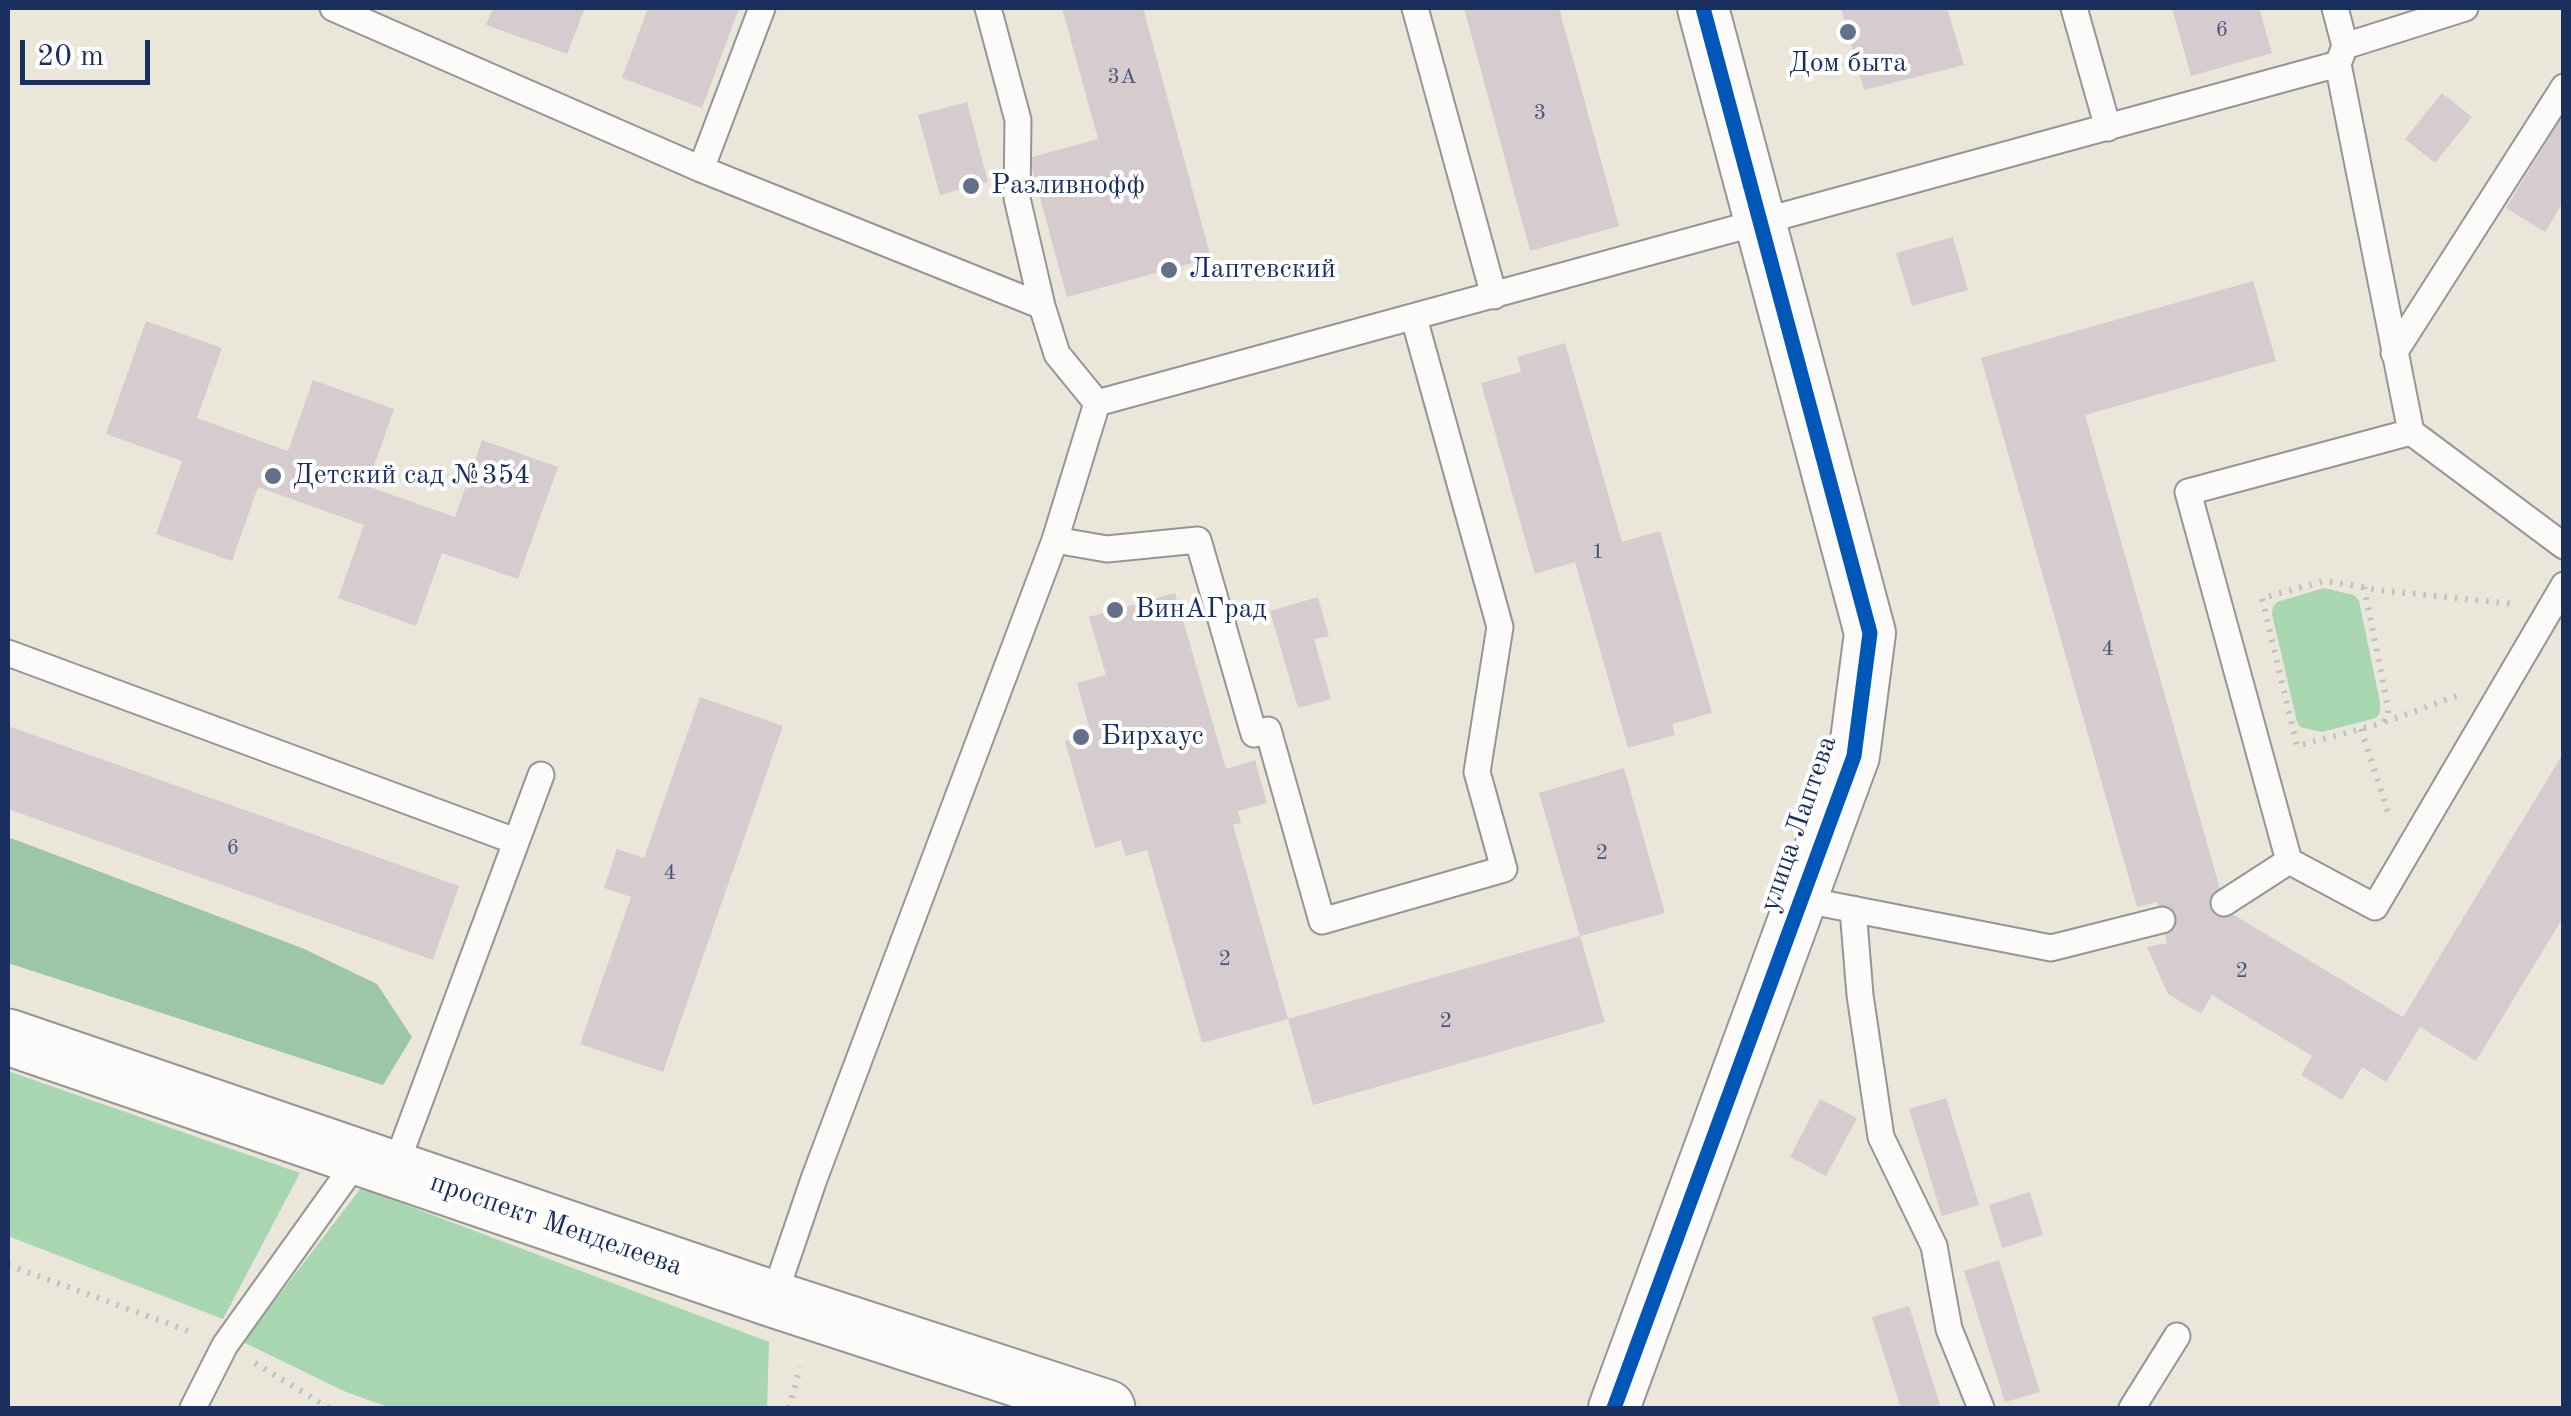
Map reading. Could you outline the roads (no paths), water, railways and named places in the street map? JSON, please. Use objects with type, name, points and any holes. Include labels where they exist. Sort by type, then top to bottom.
[{"type":"main road","name":"проспект Менделеева","points":[[8,1037],[773,1299],[1107,1408]]},
{"type":"street","name":"улица Лаптева","points":[[1614,1408],[1854,756],[1870,632],[1702,8]]},
{"type":"lane","points":[[332,8],[701,169],[1042,306]]},
{"type":"lane","points":[[701,169],[762,8]]},
{"type":"lane","points":[[988,8],[1018,120],[1017,198],[1042,306],[1056,354],[1097,403]]},
{"type":"lane","points":[[1414,8],[1494,296]]},
{"type":"lane","points":[[2074,8],[2108,128]]},
{"type":"lane","points":[[2335,8],[2411,432],[2564,546]]},
{"type":"lane","points":[[1097,403],[2108,128],[2342,55],[2465,8]]},
{"type":"lane","points":[[2394,353],[2564,87]]},
{"type":"lane","points":[[1055,540],[1107,549],[1198,540],[1254,734],[1268,730],[1322,921],[1504,869],[1477,772],[1500,627],[1414,318]]},
{"type":"lane","points":[[773,1299],[821,1161],[1055,540],[1097,403]]},
{"type":"lane","points":[[2411,432],[2188,492],[2289,861],[2375,907],[2564,584]]},
{"type":"lane","points":[[8,652],[515,842]]},
{"type":"lane","points":[[192,1408],[225,1345],[376,1164],[541,775]]},
{"type":"lane","points":[[2224,903],[2289,861]]},
{"type":"lane","points":[[1800,899],[2051,948],[2162,920]]},
{"type":"lane","points":[[1853,909],[1860,996],[1881,1138],[1934,1246],[1948,1329],[1981,1408]]},
{"type":"lane","points":[[2132,1408],[2177,1336]]},
{"type":"place","name":"Дом быта","points":[[1848,32]]},
{"type":"place","name":"Разливнофф","points":[[971,186]]},
{"type":"place","name":"Лаптевский","points":[[1169,270]]},
{"type":"place","name":"Детский сад №354","points":[[273,476]]},
{"type":"place","name":"ВинАГрад","points":[[1115,610]]},
{"type":"place","name":"Бирхаус","points":[[1081,737]]}]
